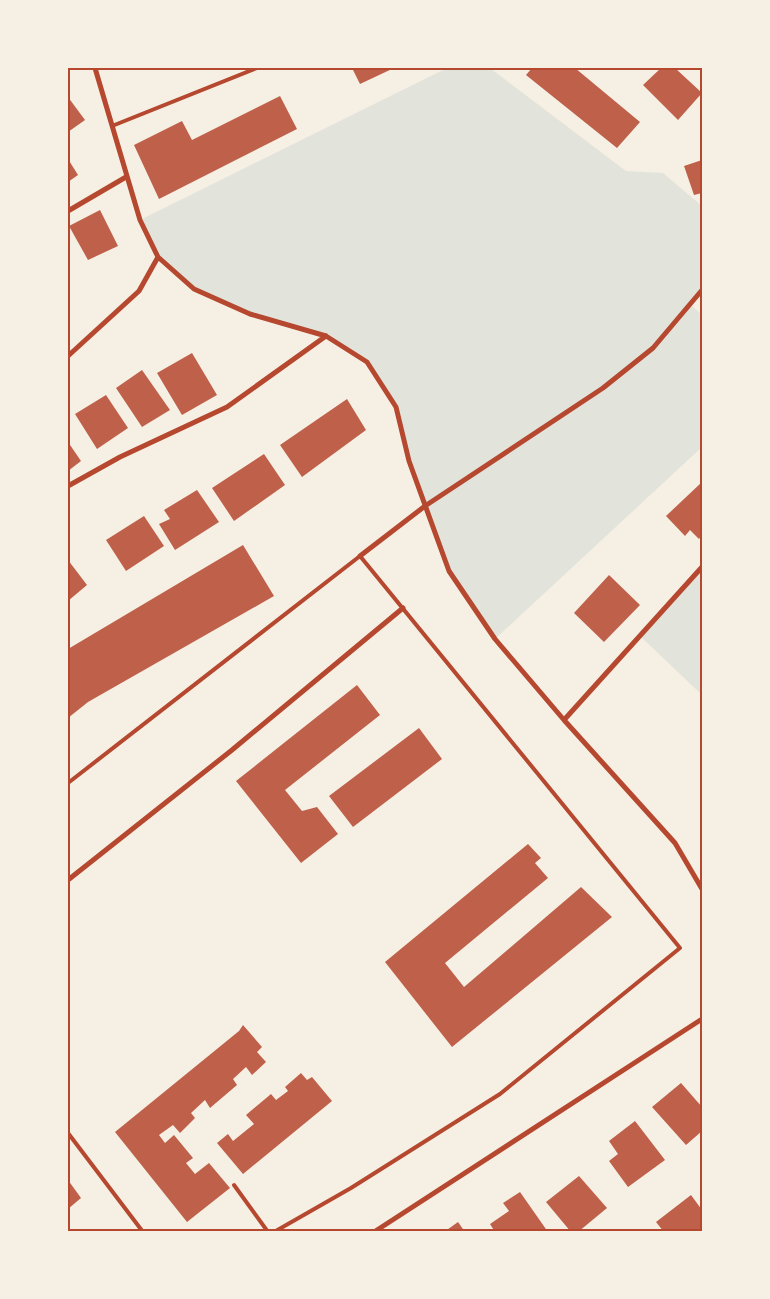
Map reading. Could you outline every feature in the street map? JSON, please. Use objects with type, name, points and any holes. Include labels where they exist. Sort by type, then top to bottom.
[{"type":"street","points":[[95,68],[140,220],[158,257],[194,289],[250,314],[326,336],[367,362],[396,407],[409,461],[449,571],[496,639],[564,720],[675,843],[702,889]]},
{"type":"street","points":[[68,211],[126,177]]},
{"type":"street","points":[[68,356],[139,292],[158,257]]},
{"type":"street","points":[[360,556],[425,506],[603,388],[652,348],[702,290]]},
{"type":"street","points":[[68,486],[120,457],[227,407],[326,336]]},
{"type":"street","points":[[564,720],[702,567]]},
{"type":"street","points":[[68,880],[232,750],[403,608]]},
{"type":"street","points":[[374,1232],[702,1019]]},
{"type":"lane","points":[[112,126],[257,68]]},
{"type":"lane","points":[[68,784],[360,556],[680,948],[500,1094],[351,1188],[274,1232]]},
{"type":"lane","points":[[68,1133],[143,1232]]},
{"type":"lane","points":[[234,1185],[268,1232]]},
{"type":"shaded area","points":[[447,68],[490,68],[626,171],[663,173],[702,206],[702,290],[690,304],[702,315],[702,447],[495,639],[449,571],[409,461],[396,407],[367,362],[326,336],[250,314],[194,289],[158,257],[140,220]]},
{"type":"shaded area","points":[[702,567],[702,695],[640,636]]},
{"type":"building","points":[[352,68],[394,68],[360,84]]},
{"type":"building","points":[[532,68],[575,68],[640,122],[617,148],[526,75]]},
{"type":"building","points":[[661,68],[675,68],[702,93],[678,120],[643,85]]},
{"type":"building","points":[[280,96],[297,129],[159,199],[134,145],[182,121],[192,140]]},
{"type":"building","points":[[68,97],[85,120],[68,132]]},
{"type":"building","points":[[68,159],[78,175],[68,182]]},
{"type":"building","points":[[702,160],[702,193],[694,195],[684,166]]},
{"type":"building","points":[[100,210],[118,246],[88,260],[69,226]]},
{"type":"building","points":[[192,353],[217,395],[182,415],[157,373]]},
{"type":"building","points":[[142,370],[170,410],[142,427],[116,388]]},
{"type":"building","points":[[106,395],[128,428],[97,449],[75,414]]},
{"type":"building","points":[[347,399],[366,430],[302,477],[280,445]]},
{"type":"building","points":[[68,442],[81,461],[68,471]]},
{"type":"building","points":[[264,454],[285,485],[234,521],[212,488]]},
{"type":"building","points":[[702,482],[702,535],[699,539],[690,530],[685,536],[666,516]]},
{"type":"building","points":[[197,490],[219,522],[175,550],[159,524],[170,519],[164,510]]},
{"type":"building","points":[[144,516],[164,546],[126,571],[106,540]]},
{"type":"building","points":[[243,545],[274,596],[88,702],[68,718],[68,649]]},
{"type":"building","points":[[68,560],[87,585],[68,601]]},
{"type":"building","points":[[609,575],[640,605],[604,642],[574,613]]},
{"type":"building","points":[[357,685],[380,715],[285,790],[302,811],[317,807],[338,834],[301,863],[236,781]]},
{"type":"building","points":[[419,728],[442,759],[353,827],[329,796]]},
{"type":"building","points":[[528,844],[541,858],[535,863],[548,878],[445,963],[464,987],[581,887],[612,917],[452,1047],[385,962]]},
{"type":"building","points":[[243,1025],[262,1047],[257,1052],[266,1062],[252,1075],[246,1067],[233,1079],[237,1085],[210,1108],[205,1100],[191,1113],[195,1118],[180,1133],[173,1125],[159,1135],[165,1143],[174,1135],[193,1158],[186,1163],[195,1174],[209,1163],[230,1188],[187,1222],[115,1132],[239,1031]]},
{"type":"building","points":[[301,1073],[307,1080],[312,1077],[332,1101],[243,1174],[217,1143],[228,1134],[233,1141],[254,1124],[246,1115],[271,1094],[276,1100],[288,1091],[285,1087]]},
{"type":"building","points":[[681,1083],[702,1107],[702,1131],[686,1145],[652,1107]]},
{"type":"building","points":[[635,1121],[665,1160],[628,1187],[609,1161],[618,1154],[609,1141]]},
{"type":"building","points":[[579,1176],[607,1208],[578,1232],[571,1232],[546,1202]]},
{"type":"building","points":[[68,1180],[81,1198],[68,1209]]},
{"type":"building","points":[[520,1192],[548,1232],[495,1232],[490,1224],[509,1211],[503,1203]]},
{"type":"building","points":[[691,1195],[702,1210],[702,1232],[664,1232],[656,1222]]},
{"type":"building","points":[[458,1222],[465,1232],[444,1232]]}]
